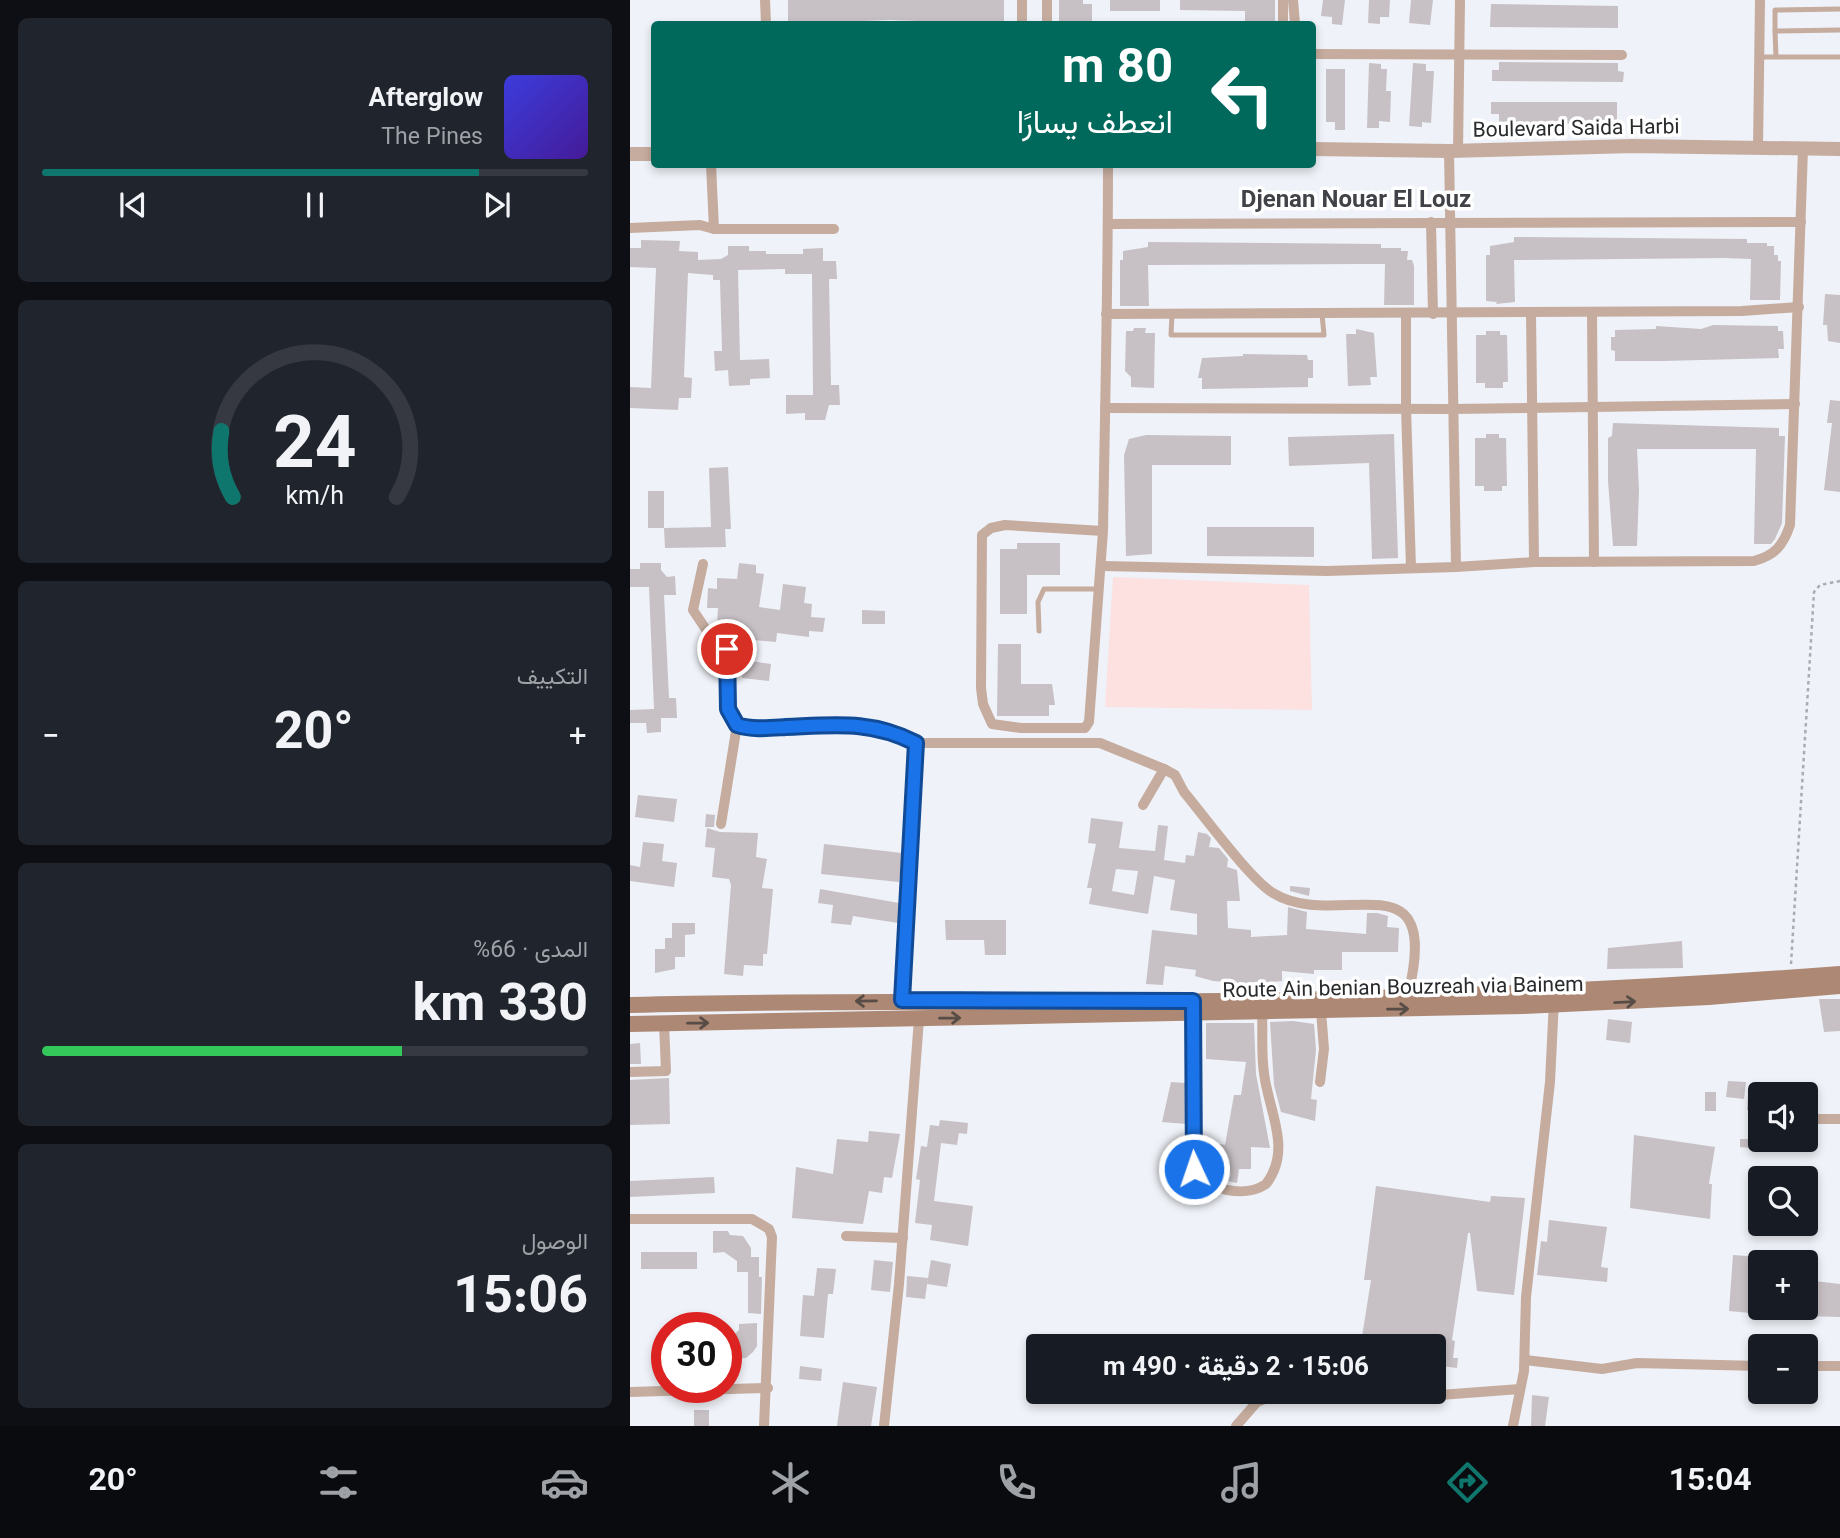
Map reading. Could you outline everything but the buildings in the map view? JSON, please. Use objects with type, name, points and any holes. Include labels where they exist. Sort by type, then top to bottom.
[{"type":"main road","name":"Route Ain benian Bouzreah via Bainem","points":[[630,1005],[902,1000],[1193,1007],[1262,1012],[1321,1011],[1554,998],[1840,974]]},
{"type":"main road","name":"Route Ain benian Bouzreah via Bainem","points":[[630,1024],[919,1019],[1408,995],[1696,998],[1840,986]]},
{"type":"street","points":[[765,0],[766,21]]},
{"type":"street","points":[[1022,0],[1022,21]]},
{"type":"street","points":[[1047,0],[1047,21]]},
{"type":"street","points":[[1283,0],[1283,21]]},
{"type":"street","points":[[1293,0],[1295,21]]},
{"type":"street","points":[[1455,567],[1451,222],[1460,55],[1460,0]]},
{"type":"street","points":[[1758,149],[1759,0]]},
{"type":"street","points":[[1316,54],[1622,55]]},
{"type":"street","name":"Boulevard Saida Harbi","points":[[1316,149],[1454,151],[1633,146],[1840,149]]},
{"type":"street","points":[[1103,566],[1327,570],[1534,562],[1754,561],[1768,557],[1779,548],[1790,525],[1803,149]]},
{"type":"street","points":[[630,155],[651,155]]},
{"type":"street","points":[[711,168],[714,229]]},
{"type":"street","points":[[1084,728],[1089,722],[1103,566],[1108,168]]},
{"type":"street","points":[[1431,222],[1433,314]]},
{"type":"street","points":[[1108,224],[1801,222]]},
{"type":"street","points":[[630,228],[700,225],[714,229],[834,229]]},
{"type":"street","points":[[1106,314],[1453,314],[1742,311],[1799,307]]},
{"type":"street","points":[[1592,312],[1594,562]]},
{"type":"street","points":[[1531,313],[1530,408],[1534,562]]},
{"type":"street","points":[[1406,314],[1411,568]]},
{"type":"street","points":[[1105,408],[1453,409],[1795,404]]},
{"type":"street","points":[[1104,531],[1005,525],[991,528],[982,535],[981,688],[983,704],[992,724],[1021,728],[1084,728],[1100,743],[1175,775],[1184,792],[1274,894],[1308,903],[1384,905],[1402,911],[1409,921],[1415,949],[1408,995]]},
{"type":"street","points":[[703,564],[692,610],[709,634],[727,649],[728,709],[737,725],[721,824]]},
{"type":"street","points":[[737,725],[758,729],[867,725],[893,731],[916,743],[1100,743]]},
{"type":"street","points":[[902,1000],[916,743]]},
{"type":"street","points":[[1143,805],[1164,769]]},
{"type":"street","points":[[1513,1426],[1525,1360],[1526,1297],[1550,1082],[1554,998]]},
{"type":"street","points":[[1193,1007],[1194,1169],[1214,1185],[1243,1192],[1266,1184],[1278,1158],[1276,1119],[1263,1072],[1262,1012]]},
{"type":"street","points":[[1320,1082],[1324,1049],[1321,1011]]},
{"type":"street","points":[[884,1426],[903,1238],[919,1019]]},
{"type":"street","points":[[630,1072],[666,1071],[664,1023]]},
{"type":"street","points":[[1818,1119],[1840,1119]]},
{"type":"street","points":[[630,1219],[752,1219],[769,1229],[772,1237],[768,1388],[764,1426]]},
{"type":"street","points":[[846,1236],[903,1238]]},
{"type":"street","points":[[1525,1360],[1602,1369],[1637,1363],[1748,1366]]},
{"type":"street","points":[[1818,1366],[1840,1367]]},
{"type":"street","points":[[630,1392],[768,1388]]},
{"type":"street","points":[[1236,1426],[1257,1402],[1279,1393],[1424,1397],[1520,1389]]},
{"type":"lane","points":[[1776,57],[1775,10],[1840,9]]},
{"type":"lane","points":[[1775,31],[1840,30]]},
{"type":"lane","points":[[1759,57],[1840,57]]},
{"type":"lane","points":[[1172,314],[1171,335],[1324,335],[1322,314]]},
{"type":"lane","points":[[1039,631],[1038,602],[1044,589],[1101,589]]},
{"type":"path","points":[[1791,978],[1815,592],[1821,585],[1840,581]]},
{"type":"shaded area","points":[[1113,577],[1309,585],[1312,710],[1105,707]]},
{"type":"district","name":"Djenan Nouar El Louz","points":[[1356,199]]},
{"type":"route","points":[[727,649],[728,709],[737,725],[758,729],[867,725],[893,731],[916,743],[903,938],[902,1000],[1193,1001],[1194,1169]]}]
